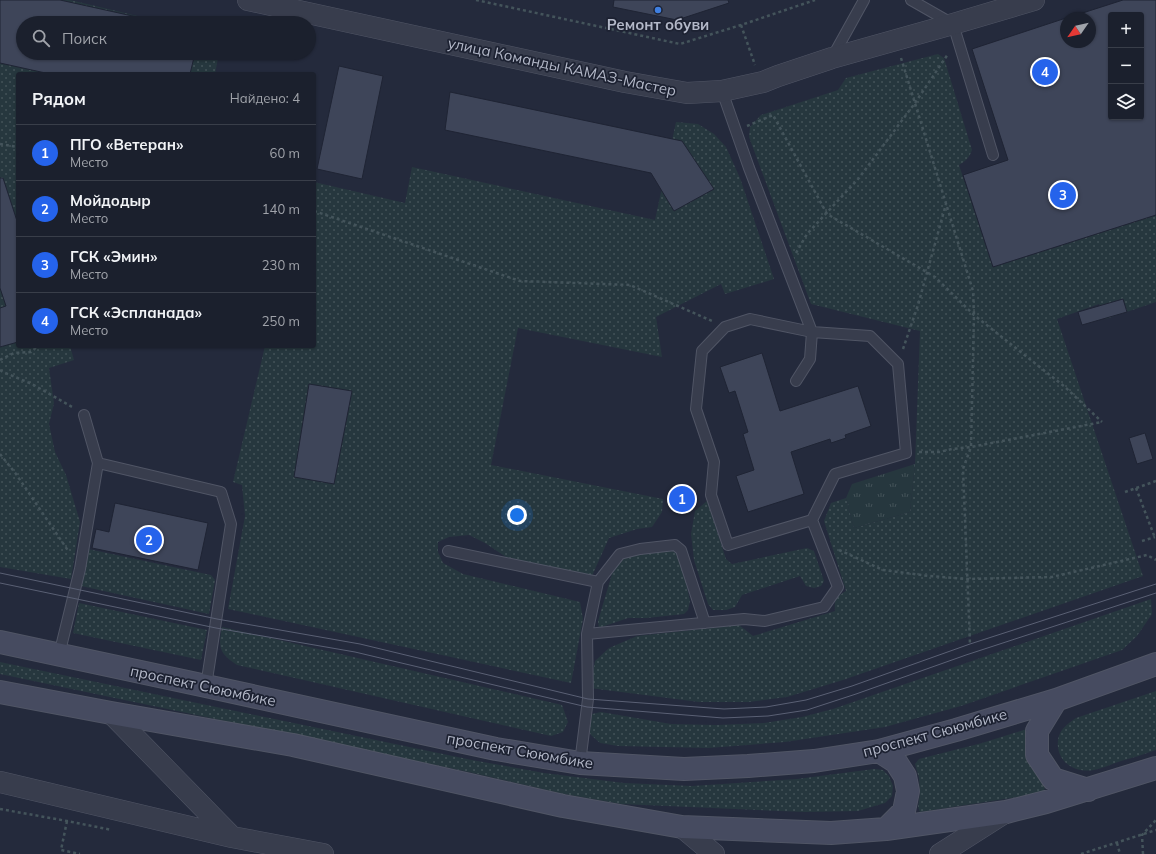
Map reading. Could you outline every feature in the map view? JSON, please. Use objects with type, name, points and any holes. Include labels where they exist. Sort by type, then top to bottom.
[{"type":"main road","name":"проспект Сююмбике","points":[[0,642],[496,749],[580,763],[684,769],[814,761],[879,751],[1056,700],[1156,664]]},
{"type":"main road","points":[[0,692],[293,745],[563,806],[682,827],[831,833],[886,830],[1006,812],[1088,790],[1156,768]]},
{"type":"main road","points":[[1056,700],[1036,731],[1037,755],[1053,779],[1088,790]]},
{"type":"main road","points":[[879,751],[896,762],[905,776],[908,791],[904,811],[886,830]]},
{"type":"street","name":"улица Команды КАМАЗ-Мастер","points":[[248,0],[625,82],[687,93],[722,91],[763,82],[832,58],[896,40],[956,32],[1034,0]]},
{"type":"street","points":[[111,713],[232,837]]},
{"type":"street","points":[[0,782],[232,837],[323,854]]},
{"type":"street","points":[[940,854],[1006,812]]},
{"type":"street","points":[[682,827],[714,854]]},
{"type":"lane","points":[[832,58],[864,0]]},
{"type":"lane","points":[[911,0],[956,32],[993,155]]},
{"type":"lane","points":[[722,91],[787,269],[812,332],[810,359],[796,381]]},
{"type":"lane","points":[[587,634],[744,619],[765,621],[824,607],[838,587],[812,520],[835,474],[906,453],[898,364],[870,336],[812,332],[750,319],[725,327],[702,351],[696,409],[714,462],[711,495],[728,545],[812,520]]},
{"type":"lane","points":[[59,655],[80,569],[98,463],[84,415]]},
{"type":"lane","points":[[98,463],[221,492],[231,524],[206,686]]},
{"type":"lane","points":[[580,763],[588,699],[587,634],[598,582],[620,554],[640,549],[675,545],[681,550],[705,622]]},
{"type":"lane","points":[[448,551],[598,582]]},
{"type":"path","points":[[476,0],[680,44],[815,0]]},
{"type":"path","points":[[741,25],[757,71]]},
{"type":"path","points":[[787,269],[807,234],[859,178],[915,103],[956,32]]},
{"type":"path","points":[[896,40],[973,291],[974,315],[971,447],[963,469],[970,644]]},
{"type":"path","points":[[736,130],[773,115],[827,214],[935,277],[974,315],[1065,387],[1102,422],[971,447],[939,452],[906,453]]},
{"type":"path","points":[[0,144],[16,146]]},
{"type":"path","points":[[898,364],[918,305],[946,204]]},
{"type":"path","points":[[316,212],[520,281],[630,285],[725,327]]},
{"type":"path","points":[[0,360],[14,353],[31,352],[36,348]]},
{"type":"path","points":[[0,370],[32,384],[84,415]]},
{"type":"path","points":[[0,454],[16,474],[80,569]]},
{"type":"path","points":[[1125,492],[1156,481]]},
{"type":"path","points":[[1136,488],[1155,537],[1142,541]]},
{"type":"path","points":[[819,539],[843,552],[883,570],[968,579],[1052,578],[1147,555],[1156,560]]},
{"type":"path","points":[[0,809],[113,831]]},
{"type":"path","points":[[1143,854],[1142,835],[1156,820]]},
{"type":"path","points":[[67,821],[61,850],[80,854]]},
{"type":"path","points":[[1082,854],[1089,853],[1156,830]]},
{"type":"path","points":[[1117,843],[1120,854]]},
{"type":"green space","points":[[0,0],[70,0],[137,16],[16,16],[16,60],[218,60],[215,72],[16,72],[16,348],[71,348],[74,360],[49,368],[54,403],[49,424],[55,452],[66,475],[80,522],[71,579],[0,567]]},
{"type":"green space","points":[[938,54],[944,58],[972,150],[967,159],[959,165],[993,267],[1156,215],[1156,302],[1106,319],[1099,304],[1057,319],[1143,576],[843,680],[787,697],[749,702],[699,702],[590,688],[595,661],[609,648],[637,636],[739,625],[753,636],[835,611],[836,599],[846,591],[824,521],[831,503],[846,498],[854,528],[910,512],[915,464],[920,331],[811,304],[749,137],[750,127],[761,115],[838,90],[846,78]]},
{"type":"green space","points":[[676,122],[698,124],[714,134],[726,147],[740,178],[774,279],[725,294],[721,284],[656,317],[662,357],[518,328],[491,465],[663,499],[662,512],[652,527],[637,529],[609,538],[591,578],[506,557],[485,543],[469,535],[449,537],[438,542],[438,552],[443,563],[463,574],[580,602],[583,619],[571,683],[228,609],[245,516],[242,485],[233,482],[265,348],[316,348],[316,182],[405,203],[412,167],[655,220]]},
{"type":"green space","points":[[915,464],[910,512],[854,528],[846,498],[852,484]]},
{"type":"green space","points":[[707,501],[726,559],[732,564],[807,548],[814,551],[824,581],[821,586],[814,588],[806,586],[800,576],[742,595],[735,607],[726,610],[713,610],[708,604],[694,560],[691,534],[695,511]]},
{"type":"green space","points":[[88,549],[211,575],[215,580],[209,614],[81,586]]},
{"type":"green space","points":[[674,549],[681,559],[690,601],[688,610],[684,614],[647,618],[628,618],[599,628],[598,621],[612,574],[618,562],[631,553]]},
{"type":"green space","points":[[1151,599],[1152,614],[1137,636],[1122,650],[961,706],[885,727],[785,742],[708,748],[618,746],[600,743],[591,735],[586,726],[587,719],[592,714],[601,712],[671,724],[717,725],[764,723],[802,717],[833,709]]},
{"type":"green space","points":[[79,603],[207,630],[201,660],[73,633]]},
{"type":"green space","points":[[222,627],[562,705],[568,722],[563,732],[551,736],[237,665],[226,657],[221,649],[220,640]]},
{"type":"green space","points":[[0,662],[472,760],[544,773],[624,783],[692,786],[797,779],[874,769],[883,770],[889,776],[893,786],[892,796],[885,803],[858,811],[805,812],[621,804],[564,794],[469,772],[0,674]]},
{"type":"green space","points":[[1156,691],[1156,750],[1088,771],[1076,769],[1062,759],[1059,753],[1058,738],[1062,730],[1076,718]]},
{"type":"green space","points":[[1030,728],[1037,771],[1045,787],[1044,791],[1038,794],[920,812],[918,807],[920,794],[919,778],[915,764],[919,759],[982,743]]},
{"type":"building","points":[[0,0],[60,0],[132,16],[16,16],[16,60],[193,60],[190,72],[41,72],[0,63]]},
{"type":"building","points":[[614,0],[728,0],[729,3],[677,20],[613,7]]},
{"type":"building","points":[[1123,0],[1156,0],[1156,215],[993,267],[963,175],[1008,160],[972,49],[1060,20],[1060,48],[1096,48],[1096,12],[1086,12]]},
{"type":"building","points":[[339,66],[383,76],[362,179],[317,169]]},
{"type":"building","points":[[450,92],[682,141],[714,189],[674,211],[651,173],[445,130]]},
{"type":"building","points":[[0,178],[3,178],[16,218],[16,343],[0,347],[0,308],[6,306],[0,288]]},
{"type":"building","points":[[1123,299],[1127,312],[1082,325],[1078,312]]},
{"type":"building","points":[[762,353],[780,411],[858,386],[871,426],[845,435],[846,438],[831,443],[830,439],[791,452],[804,494],[748,512],[736,476],[754,470],[743,434],[748,432],[735,391],[729,393],[720,367]]},
{"type":"building","points":[[309,384],[352,391],[334,484],[294,477]]},
{"type":"building","points":[[1145,433],[1153,459],[1137,464],[1129,438]]},
{"type":"building","points":[[115,503],[208,523],[198,570],[92,548],[96,529],[109,532]]},
{"type":"tram line","points":[[0,573],[217,619],[360,644],[588,699],[724,709],[766,707],[806,700],[852,686],[970,644],[1156,584]]},
{"type":"tram line","points":[[0,583],[216,628],[355,652],[587,707],[723,718],[768,716],[807,710],[966,655],[1156,593]]},
{"type":"place","name":"Ремонт обуви","points":[[658,10]]},
{"type":"place","name":"ГСК «Эспланада»","points":[[1045,72]]},
{"type":"place","name":"ГСК «Эмин»","points":[[1063,195]]},
{"type":"place","name":"ПГО «Ветеран»","points":[[682,499]]},
{"type":"place","name":"Мойдодыр","points":[[149,540]]}]
